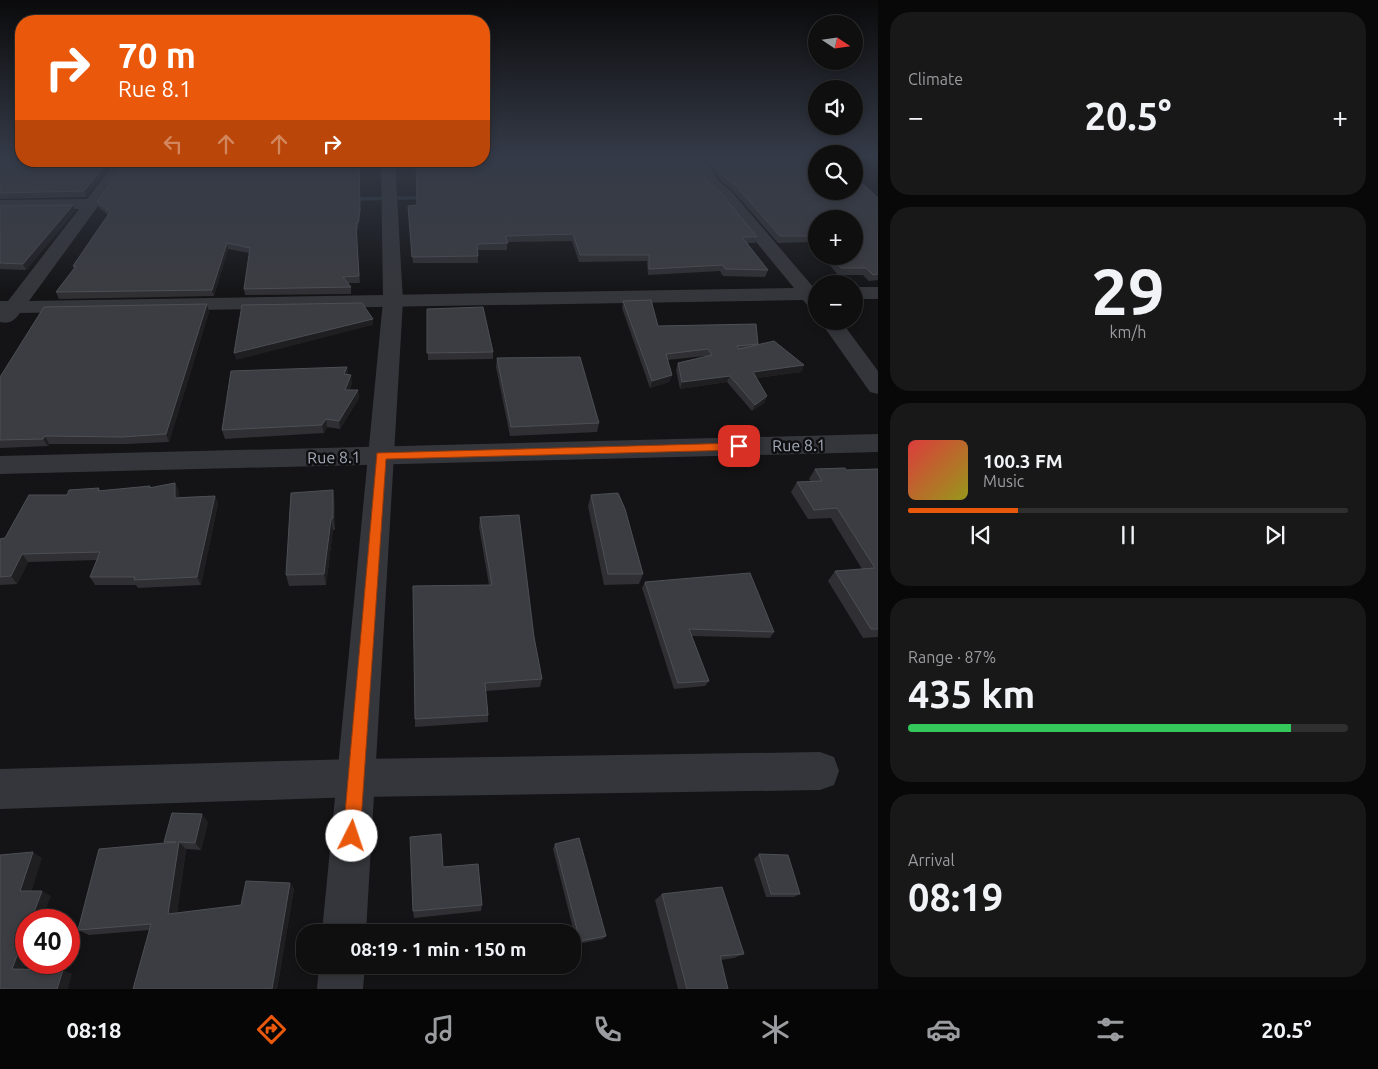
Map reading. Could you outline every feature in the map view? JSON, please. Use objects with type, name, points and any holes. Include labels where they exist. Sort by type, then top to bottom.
[{"type":"street","points":[[0,326],[7,307],[94,201]]},
{"type":"street","points":[[345,924],[393,300],[389,201]]},
{"type":"street","points":[[730,201],[808,290]]},
{"type":"street","points":[[0,205],[92,204]]},
{"type":"street","points":[[863,293],[878,293]]},
{"type":"street","points":[[7,307],[393,300],[808,297]]},
{"type":"street","points":[[837,330],[878,387]]},
{"type":"street","name":"Rue 8.1","points":[[0,465],[878,443]]},
{"type":"street","points":[[0,790],[356,778],[820,771]]},
{"type":"street","points":[[340,989],[341,974]]},
{"type":"building","points":[[360,201],[358,223],[356,223],[359,276],[343,277],[351,287],[244,289],[250,248],[227,243],[212,290],[56,292],[76,266],[73,266],[110,212],[97,202]]},
{"type":"building","points":[[417,201],[728,201],[757,237],[742,237],[768,270],[725,269],[723,265],[649,269],[649,255],[580,255],[573,234],[505,236],[508,243],[477,244],[478,256],[412,257],[408,206],[417,205]]},
{"type":"building","points":[[749,201],[878,201],[878,274],[873,275],[866,268],[841,268],[838,265],[863,265],[863,210],[808,210],[808,236],[780,236]]},
{"type":"building","points":[[73,205],[23,264],[0,263],[0,206]]},
{"type":"building","points":[[651,300],[658,326],[756,324],[758,344],[737,346],[739,349],[774,341],[804,365],[753,372],[767,396],[755,405],[730,376],[682,382],[678,363],[712,355],[708,349],[666,354],[672,375],[652,381],[623,301]]},
{"type":"building","points":[[362,303],[373,319],[234,353],[242,305]]},
{"type":"building","points":[[207,304],[166,434],[122,437],[45,436],[43,439],[0,440],[0,377],[44,307]]},
{"type":"building","points":[[483,307],[493,352],[427,353],[427,309]]},
{"type":"building","points":[[580,357],[599,423],[511,427],[497,358]]},
{"type":"building","points":[[347,367],[344,374],[351,375],[345,390],[358,390],[339,421],[326,419],[322,425],[222,430],[231,371]]},
{"type":"building","points":[[845,468],[846,470],[878,469],[878,629],[871,629],[835,571],[875,568],[837,508],[814,510],[797,482],[822,481],[815,469]]},
{"type":"building","points":[[175,483],[175,498],[215,496],[197,577],[134,580],[135,577],[90,577],[100,552],[22,554],[11,576],[0,577],[0,539],[5,538],[29,495],[67,495],[69,490],[99,488],[98,491],[150,486],[149,488]]},
{"type":"building","points":[[333,490],[333,518],[331,519],[324,574],[286,575],[291,493]]},
{"type":"building","points":[[618,493],[625,509],[643,574],[608,574],[591,495]]},
{"type":"building","points":[[519,515],[534,637],[542,679],[485,683],[488,715],[415,719],[413,586],[492,585],[480,517]]},
{"type":"building","points":[[750,573],[774,632],[689,629],[709,681],[678,683],[645,582]]},
{"type":"building","points":[[172,813],[202,814],[195,843],[179,842],[168,914],[241,905],[246,881],[290,883],[272,989],[133,989],[151,924],[80,930],[80,922],[99,849],[176,842],[164,842]]},
{"type":"building","points":[[441,834],[443,867],[478,864],[482,905],[413,911],[410,837]]},
{"type":"building","points":[[579,838],[606,936],[581,941],[581,924],[576,924],[555,844]]},
{"type":"building","points":[[33,852],[20,891],[42,891],[35,909],[15,909],[15,961],[12,969],[15,969],[15,974],[62,974],[57,989],[0,989],[0,855]]},
{"type":"building","points":[[759,854],[788,855],[800,894],[771,894]]},
{"type":"building","points":[[722,887],[744,954],[720,956],[728,989],[687,989],[662,894]]},
{"type":"route","points":[[352,836],[381,456],[739,446]]}]
